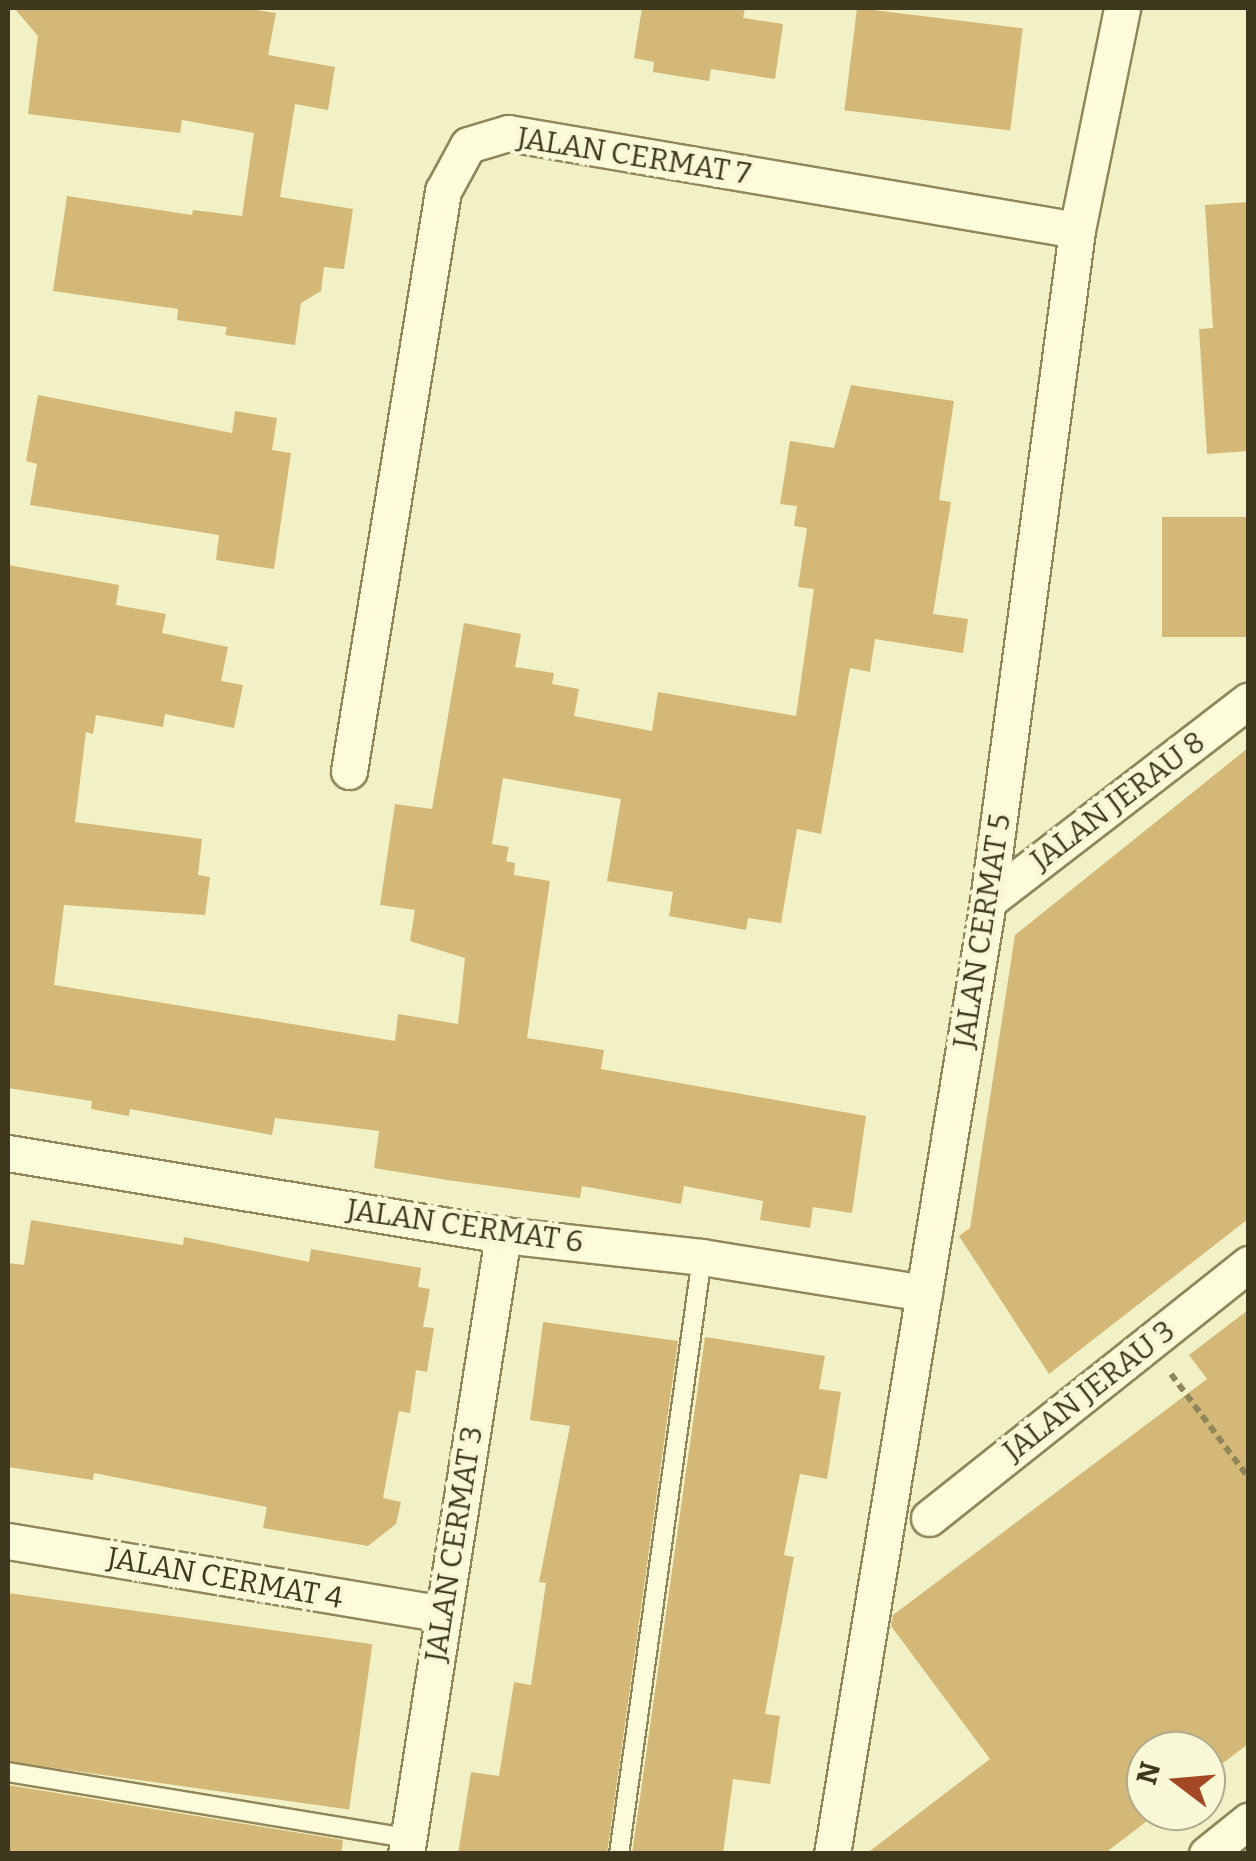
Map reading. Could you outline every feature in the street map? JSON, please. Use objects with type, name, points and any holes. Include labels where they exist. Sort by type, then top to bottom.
[{"type":"street","name":"JALAN CERMAT 5","points":[[832,1854],[988,901],[1077,230],[1122,8]]},
{"type":"street","name":"JALAN CERMAT 7","points":[[349,772],[443,190],[468,145],[508,133],[1077,230]]},
{"type":"street","name":"JALAN JERAU 8","points":[[988,901],[1248,701]]},
{"type":"street","name":"JALAN CERMAT 6","points":[[8,1153],[502,1235],[702,1257],[924,1293]]},
{"type":"street","name":"JALAN CERMAT 3","points":[[407,1846],[502,1235]]},
{"type":"street","name":"JALAN JERAU 3","points":[[930,1518],[1248,1264]]},
{"type":"street","name":"JALAN CERMAT 4","points":[[8,1541],[443,1614]]},
{"type":"street","points":[[1206,1854],[1248,1821]]},
{"type":"lane","points":[[618,1854],[702,1257]]},
{"type":"lane","points":[[8,1772],[407,1846]]},
{"type":"path","points":[[1148,1344],[1248,1477]]},
{"type":"building","points":[[14,8],[243,8],[276,13],[268,55],[335,67],[328,110],[295,104],[280,197],[353,209],[344,269],[324,267],[321,291],[301,303],[295,345],[225,335],[227,327],[177,320],[178,309],[53,291],[67,196],[192,215],[193,210],[242,216],[254,133],[182,120],[180,133],[28,114],[38,36]]},
{"type":"building","points":[[642,8],[745,8],[743,18],[783,24],[775,79],[711,69],[709,81],[653,72],[654,62],[634,58]]},
{"type":"building","points":[[857,8],[1023,28],[1010,131],[844,110]]},
{"type":"building","points":[[1248,202],[1248,451],[1207,454],[1199,329],[1213,328],[1205,205]]},
{"type":"building","points":[[851,385],[954,401],[939,500],[951,502],[933,614],[968,619],[963,653],[875,639],[870,672],[850,668],[821,834],[797,829],[781,923],[748,918],[746,930],[669,916],[673,892],[607,881],[621,799],[503,778],[492,844],[509,847],[506,861],[515,863],[514,875],[550,881],[527,1038],[604,1050],[601,1069],[866,1116],[852,1213],[813,1207],[810,1228],[760,1220],[763,1201],[684,1186],[681,1204],[582,1186],[580,1198],[447,1180],[374,1168],[379,1131],[275,1118],[272,1135],[130,1109],[129,1116],[91,1109],[92,1101],[8,1088],[8,565],[119,585],[116,605],[166,614],[162,633],[228,647],[221,681],[243,685],[234,728],[165,714],[163,727],[96,715],[93,734],[86,732],[75,822],[202,839],[198,875],[210,877],[205,915],[64,905],[54,985],[395,1041],[398,1014],[458,1024],[465,958],[410,941],[415,910],[380,905],[395,804],[432,809],[464,623],[521,634],[515,667],[554,673],[552,684],[579,689],[574,716],[652,731],[658,692],[796,716],[814,589],[798,587],[807,528],[794,526],[797,506],[780,504],[790,441],[834,448]]},
{"type":"building","points":[[38,395],[232,433],[235,411],[277,418],[272,450],[291,453],[274,569],[216,560],[219,535],[30,505],[37,464],[26,461]]},
{"type":"building","points":[[1162,517],[1248,517],[1248,637],[1162,637]]},
{"type":"building","points":[[1248,748],[1248,1219],[1049,1374],[959,1236],[970,1228],[1015,935]]},
{"type":"building","points":[[31,1220],[183,1245],[184,1237],[309,1262],[311,1249],[421,1268],[418,1287],[430,1289],[423,1327],[434,1328],[427,1372],[416,1370],[410,1413],[399,1411],[383,1498],[401,1502],[396,1524],[368,1546],[263,1528],[267,1507],[94,1473],[93,1480],[8,1467],[8,1263],[24,1265]]},
{"type":"building","points":[[1248,1310],[1248,1744],[1226,1761],[1226,1731],[1126,1731],[1126,1831],[1134,1831],[1104,1854],[866,1854],[990,1759],[891,1626],[893,1615],[1207,1379],[1189,1355]]},
{"type":"building","points":[[543,1322],[678,1341],[607,1854],[458,1854],[471,1772],[499,1776],[514,1682],[531,1685],[546,1583],[539,1582],[570,1426],[530,1420]]},
{"type":"building","points":[[705,1337],[825,1356],[819,1389],[841,1392],[827,1479],[800,1474],[784,1555],[794,1557],[765,1714],[780,1716],[770,1784],[733,1779],[723,1854],[632,1854]]},
{"type":"building","points":[[8,1593],[372,1644],[349,1810],[8,1762]]},
{"type":"building","points":[[8,1785],[343,1840],[341,1854],[8,1854]]}]
